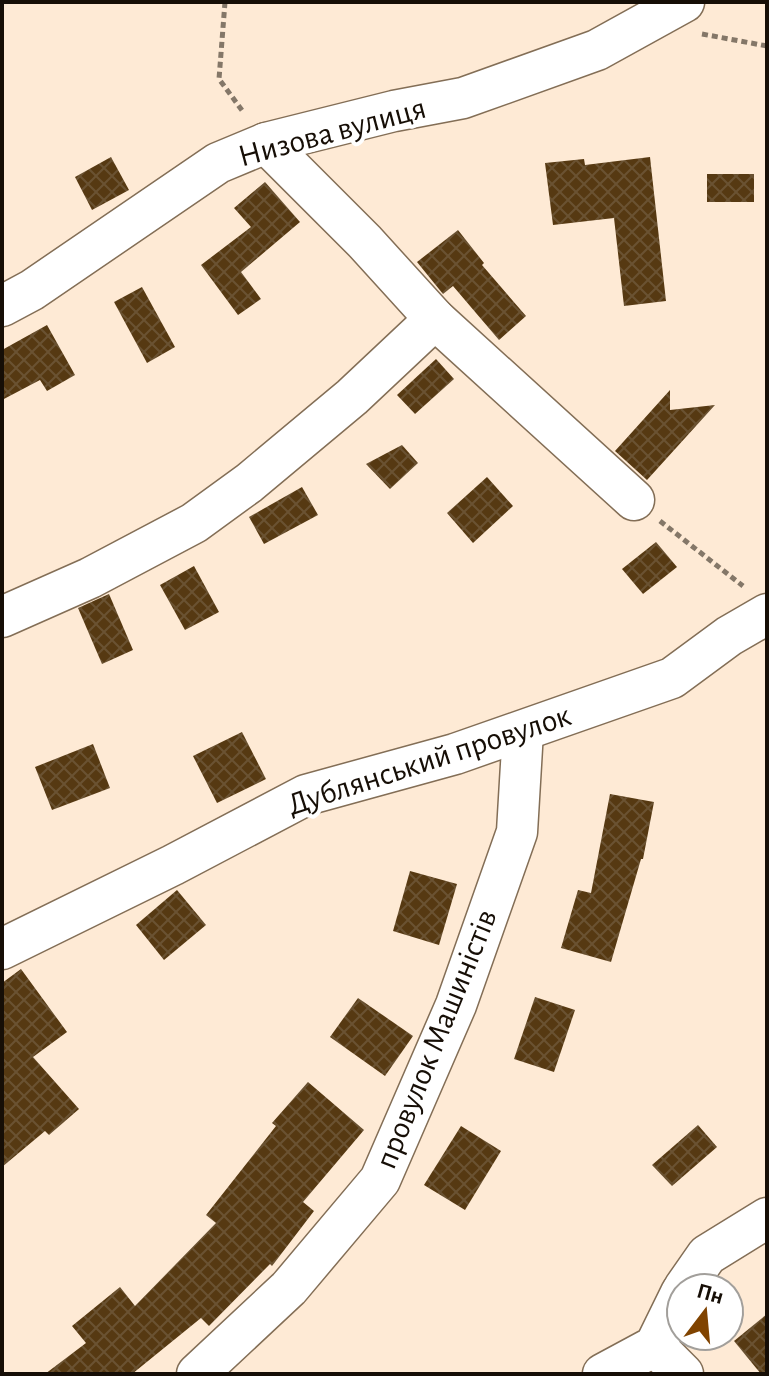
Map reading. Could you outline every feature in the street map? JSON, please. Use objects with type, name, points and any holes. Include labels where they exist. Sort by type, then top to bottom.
[{"type":"street","name":"Низова вулиця","points":[[2,306],[32,290],[218,163],[266,143],[394,111],[463,98],[597,50],[684,2]]},
{"type":"street","points":[[266,143],[365,242],[435,319],[634,500]]},
{"type":"street","points":[[2,617],[90,578],[194,523],[249,483],[352,397],[435,319]]},
{"type":"street","name":"Дублянський провулок","points":[[2,949],[306,795],[455,754],[672,678],[729,636],[761,605]]},
{"type":"street","name":"провулок Машиністів","points":[[197,1374],[289,1288],[380,1180],[456,1005],[517,832],[523,731]]},
{"type":"street","points":[[695,1272],[707,1255],[767,1218]]},
{"type":"street","points":[[603,1374],[655,1346],[665,1326]]},
{"type":"street","points":[[655,1346],[683,1374]]},
{"type":"path","points":[[225,2],[219,79],[266,143]]},
{"type":"path","points":[[634,500],[761,605]]},
{"type":"building","points":[[111,157],[129,190],[92,210],[75,177]]},
{"type":"building","points":[[650,157],[666,301],[624,306],[614,218],[553,225],[545,163],[584,159],[585,165]]},
{"type":"building","points":[[707,174],[754,174],[754,202],[707,202]]},
{"type":"building","points":[[265,182],[300,222],[241,272],[261,299],[238,315],[201,265],[251,227],[234,208]]},
{"type":"building","points":[[458,230],[484,263],[482,265],[526,316],[499,340],[453,286],[443,294],[417,262]]},
{"type":"building","points":[[142,287],[175,347],[147,363],[114,302]]},
{"type":"building","points":[[47,325],[75,375],[47,391],[40,380],[2,400],[2,350]]},
{"type":"building","points":[[436,359],[454,379],[415,414],[397,395]]},
{"type":"building","points":[[670,390],[670,410],[715,405],[647,480],[615,451]]},
{"type":"building","points":[[402,445],[418,463],[390,489],[366,464]]},
{"type":"building","points":[[487,477],[513,506],[473,543],[447,513]]},
{"type":"building","points":[[302,487],[318,515],[264,544],[249,517]]},
{"type":"building","points":[[656,542],[677,567],[643,594],[622,569]]},
{"type":"building","points":[[194,566],[219,612],[185,630],[160,585]]},
{"type":"building","points":[[109,594],[133,650],[102,664],[78,608]]},
{"type":"building","points":[[242,732],[266,779],[217,803],[193,756]]},
{"type":"building","points":[[93,744],[110,788],[52,810],[35,767]]},
{"type":"building","points":[[610,794],[654,802],[643,859],[611,962],[561,948],[578,890],[591,893]]},
{"type":"building","points":[[410,871],[457,884],[439,945],[393,931]]},
{"type":"building","points":[[177,890],[206,925],[164,960],[136,925]]},
{"type":"building","points":[[21,969],[67,1032],[33,1057],[79,1109],[49,1135],[45,1131],[2,1167],[2,983]]},
{"type":"building","points":[[535,997],[575,1010],[554,1072],[514,1059]]},
{"type":"building","points":[[358,998],[413,1036],[385,1076],[330,1037]]},
{"type":"building","points":[[308,1082],[364,1130],[303,1202],[314,1211],[272,1266],[270,1264],[209,1326],[201,1318],[132,1374],[45,1374],[86,1343],[72,1326],[120,1287],[135,1306],[216,1223],[206,1215],[276,1126],[272,1123]]},
{"type":"building","points":[[698,1125],[717,1147],[672,1186],[652,1165]]},
{"type":"building","points":[[461,1126],[501,1151],[465,1210],[424,1185]]},
{"type":"building","points":[[767,1314],[767,1374],[761,1374],[743,1352],[745,1332]]}]
